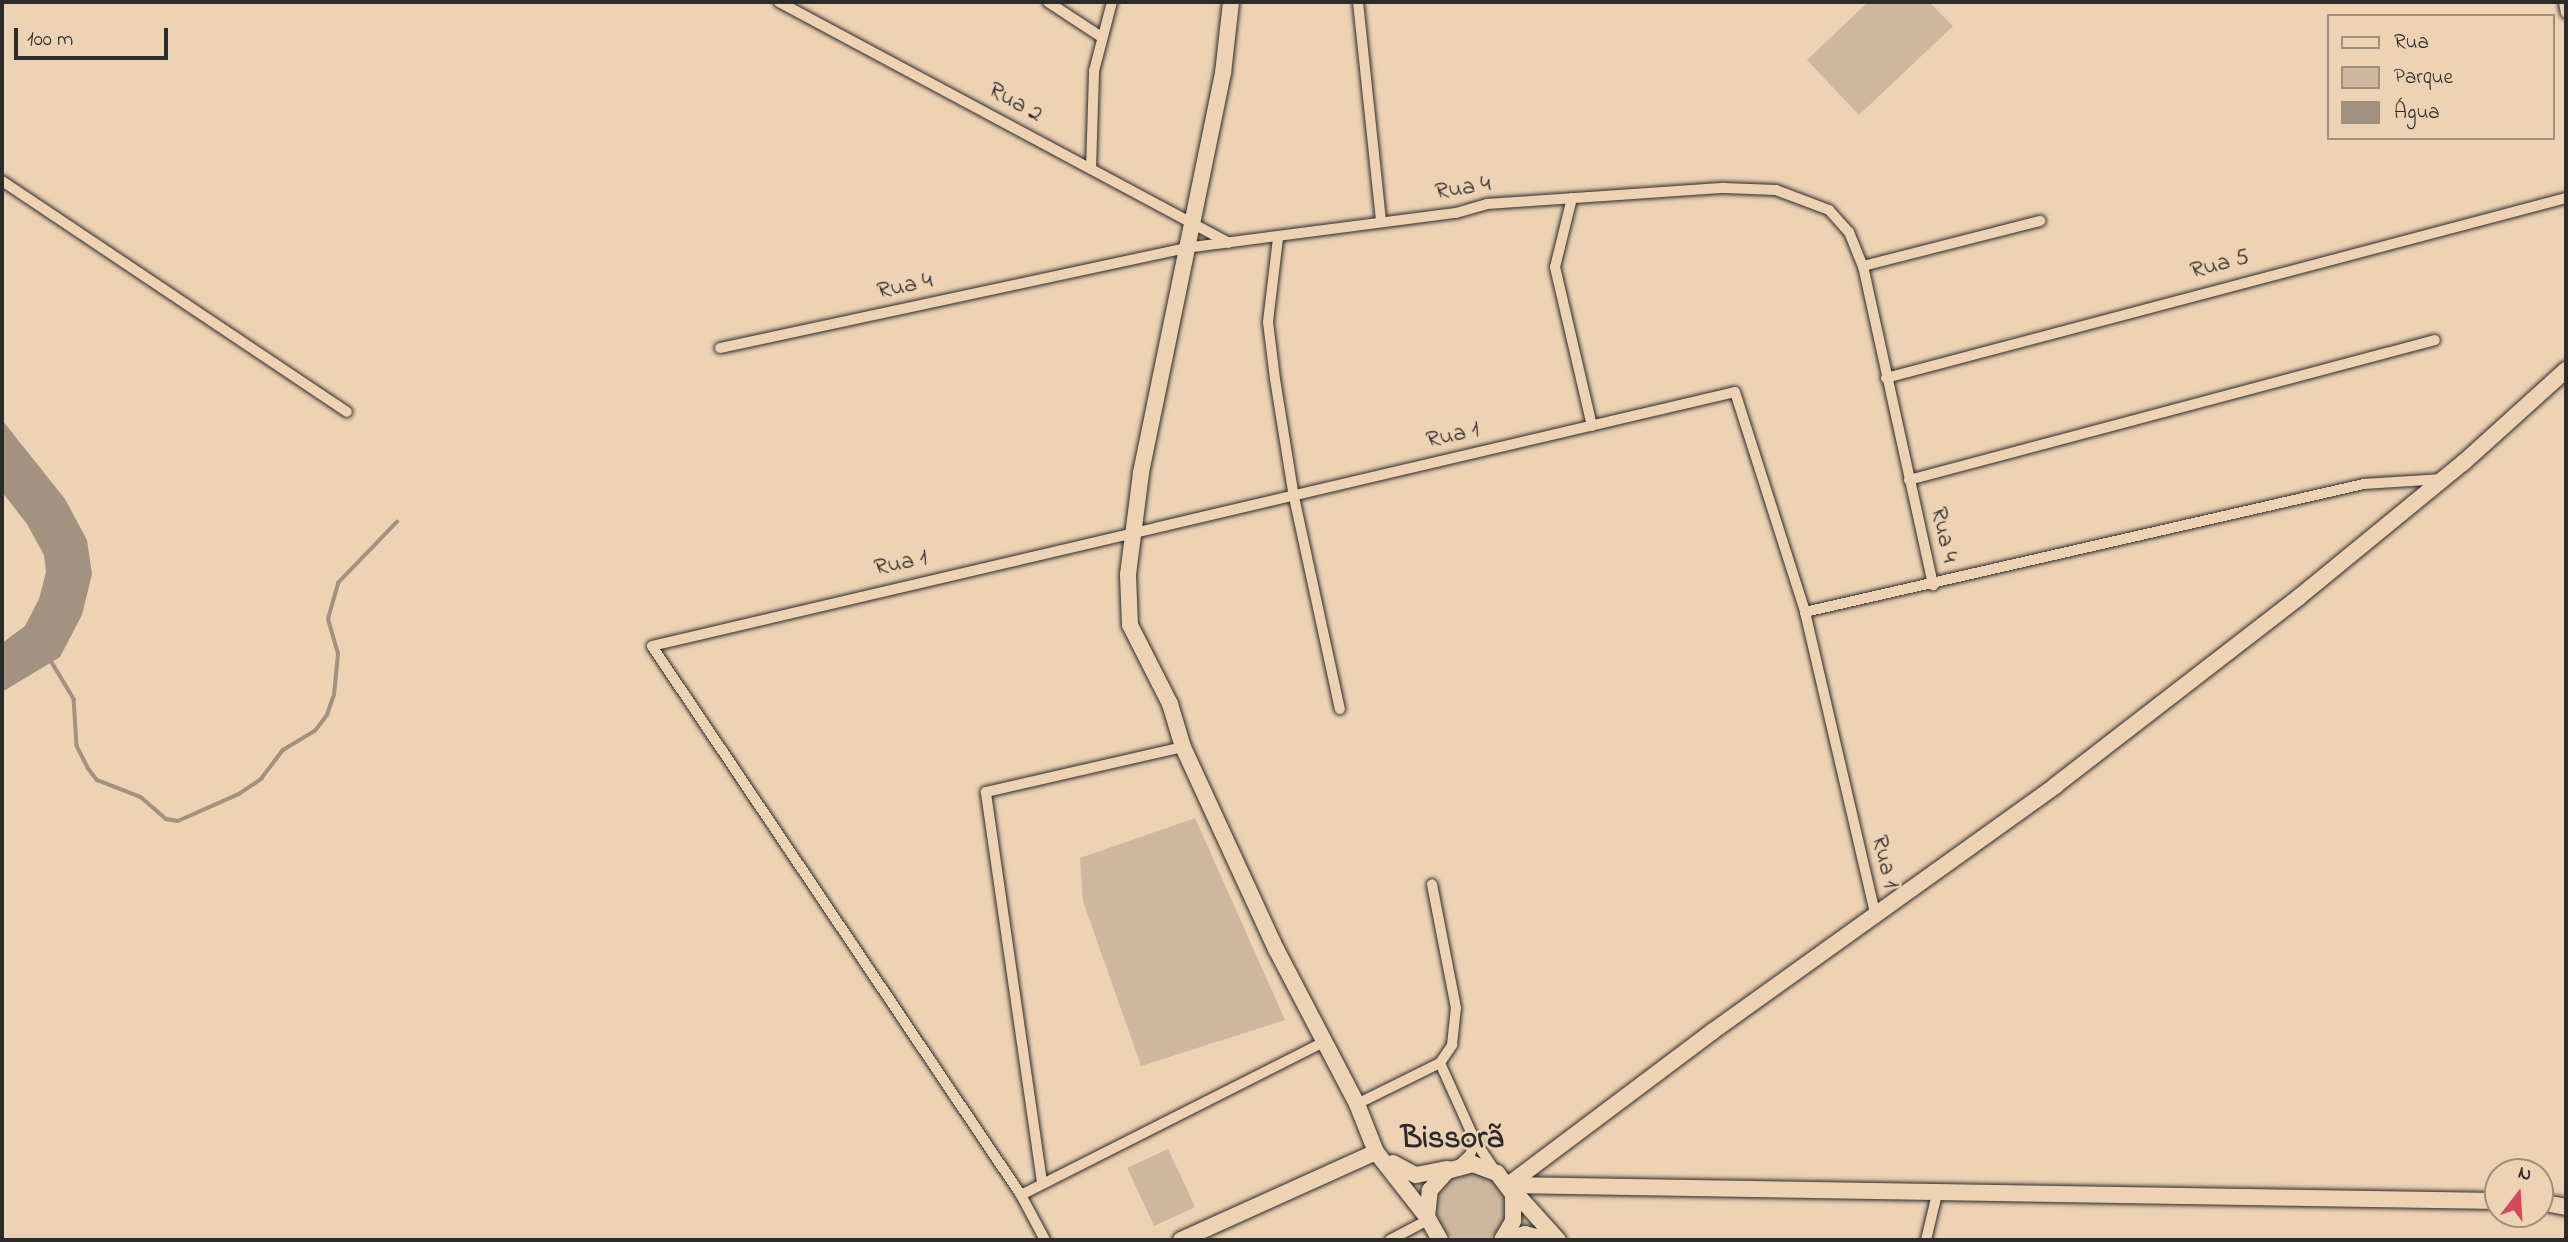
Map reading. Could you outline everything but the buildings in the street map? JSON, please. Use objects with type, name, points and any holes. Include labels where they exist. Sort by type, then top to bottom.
[{"type":"street","name":"Rua 2","points":[[779,2],[1229,243]]},
{"type":"street","points":[[1048,2],[1100,36]]},
{"type":"street","points":[[1091,169],[1094,71],[1100,36],[1112,2]]},
{"type":"street","points":[[1231,2],[1223,73],[1185,248],[1131,536],[1130,625],[1170,704],[1183,747],[1276,949],[1357,1104],[1376,1152],[1428,1219],[1440,1240]]},
{"type":"street","points":[[1358,2],[1381,220]]},
{"type":"street","points":[[2564,2],[2566,13]]},
{"type":"street","points":[[2,181],[346,412]]},
{"type":"street","name":"Rua 4","points":[[720,348],[1185,248],[1279,237],[1381,220],[1456,213],[1487,204],[1724,188],[1776,190],[1829,210],[1849,232],[1863,266],[1933,585]]},
{"type":"street","points":[[1573,198],[1555,267],[1592,426]]},
{"type":"street","name":"Rua 5","points":[[1886,378],[2228,284],[2566,198]]},
{"type":"street","points":[[1863,266],[2040,220]]},
{"type":"street","points":[[1279,237],[1268,322],[1294,497],[1340,709]]},
{"type":"street","points":[[1909,480],[2435,340]]},
{"type":"street","points":[[1503,1179],[1876,916],[2076,770],[2443,479],[2566,370]]},
{"type":"street","name":"Rua 1","points":[[1021,1195],[652,646],[874,591],[1131,536],[1735,392],[1805,612],[1876,916]]},
{"type":"street","points":[[1805,612],[1933,585],[2364,484],[2443,479]]},
{"type":"street","points":[[1042,1182],[986,792],[1183,747]]},
{"type":"street","points":[[1357,1104],[1440,1063],[1452,1045],[1456,1008],[1432,884]]},
{"type":"street","points":[[1045,1240],[1021,1195],[1042,1182],[1324,1042]]},
{"type":"street","points":[[1440,1063],[1475,1141],[1503,1179],[1558,1240]]},
{"type":"street","points":[[1428,1219],[1430,1190],[1470,1155],[1475,1141]]},
{"type":"street","points":[[1376,1152],[1416,1175],[1474,1164],[1503,1179],[1937,1194],[2484,1201]]},
{"type":"street","points":[[1181,1240],[1376,1152]]},
{"type":"street","points":[[1502,1240],[1515,1213],[1503,1179]]},
{"type":"street","points":[[1926,1240],[1937,1194]]},
{"type":"street","points":[[1390,1240],[1428,1219]]},
{"type":"street","points":[[1502,1240],[1525,1234],[1548,1240]]},
{"type":"green space","points":[[1868,2],[1929,2],[1953,26],[1859,115],[1807,60]]},
{"type":"green space","points":[[1195,818],[1285,1020],[1141,1066],[1083,901],[1080,858]]},
{"type":"green space","points":[[1168,1149],[1195,1207],[1154,1226],[1127,1168]]},
{"type":"green space","points":[[1478,1173],[1491,1179],[1500,1188],[1504,1194],[1504,1222],[1496,1233],[1485,1241],[1464,1243],[1446,1233],[1438,1222],[1436,1201],[1446,1183],[1457,1175]]},
{"type":"water","points":[[2,420],[65,499],[87,540],[92,574],[82,615],[60,657],[2,692],[2,643],[25,626],[39,599],[46,572],[44,555],[27,524],[2,492]]},
{"type":"waterway","points":[[50,659],[74,699],[77,746],[97,780],[141,797],[166,819],[178,821],[239,794],[261,779],[283,750],[315,731],[327,715],[334,695],[338,654],[328,619],[338,583],[397,522]]},
{"type":"district","name":"Bissorã","points":[[1452,1140]]}]
